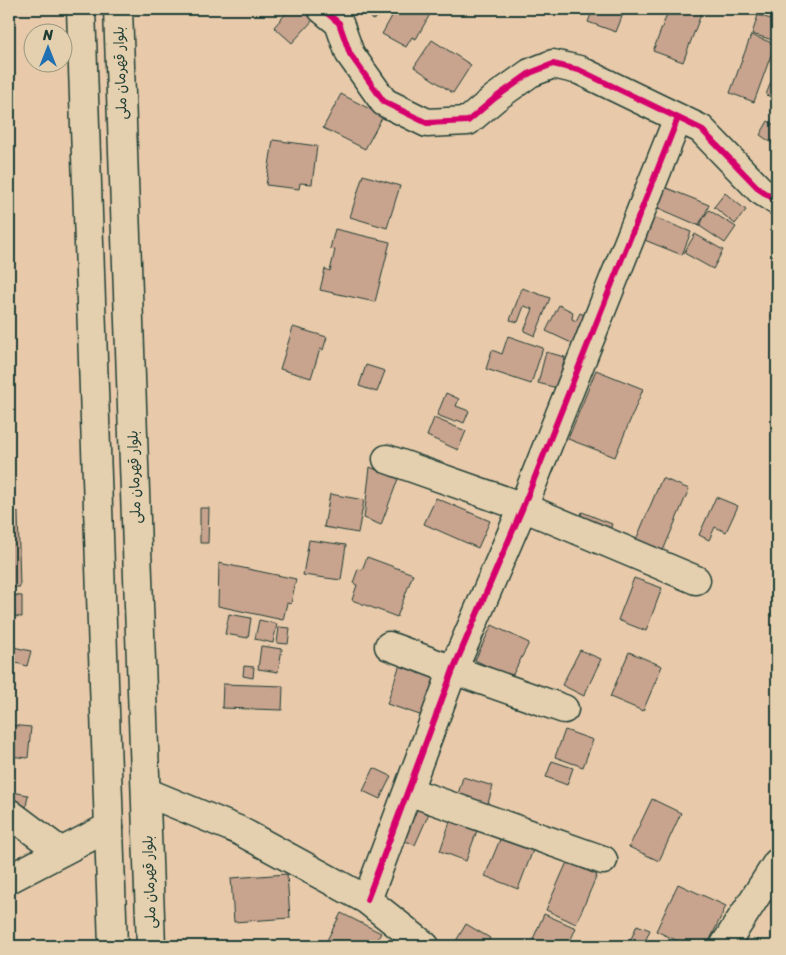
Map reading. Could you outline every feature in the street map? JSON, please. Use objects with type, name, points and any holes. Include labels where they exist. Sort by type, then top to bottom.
[{"type":"main road","points":[[81,9],[113,946]]},
{"type":"main road","name":"بلوار قهرمان ملی","points":[[118,9],[151,946]]},
{"type":"main road","points":[[322,9],[339,23],[350,54],[384,102],[427,123],[468,121],[495,98],[530,73],[553,64],[578,70],[701,129],[760,190],[777,200]]},
{"type":"main road","points":[[367,900],[453,670],[524,507],[678,118]]},
{"type":"main road","points":[[387,460],[524,507],[696,580]]},
{"type":"main road","points":[[389,646],[564,709]]},
{"type":"main road","points":[[408,790],[603,860]]},
{"type":"main road","points":[[146,792],[238,830],[367,900],[424,946]]},
{"type":"main road","points":[[9,813],[61,852]]},
{"type":"main road","points":[[9,879],[109,827]]},
{"type":"main road","points":[[724,946],[777,863]]},
{"type":"building","points":[[290,9],[304,9],[315,18],[292,43],[274,27]]},
{"type":"building","points":[[365,9],[376,9],[380,15],[373,20]]},
{"type":"building","points":[[396,9],[433,9],[416,39],[412,37],[406,47],[382,34]]},
{"type":"building","points":[[593,9],[625,9],[616,32],[588,22]]},
{"type":"building","points":[[669,9],[703,9],[683,62],[653,51]]},
{"type":"building","points":[[758,15],[777,21],[777,29],[773,40],[752,34]]},
{"type":"building","points":[[751,35],[775,44],[754,102],[730,93]]},
{"type":"building","points":[[432,40],[471,65],[453,93],[414,67]]},
{"type":"building","points":[[775,71],[777,72],[777,99],[766,95]]},
{"type":"building","points":[[341,94],[383,116],[365,149],[323,128]]},
{"type":"building","points":[[768,121],[777,127],[777,135],[772,143],[760,135]]},
{"type":"building","points":[[273,140],[317,146],[312,184],[300,183],[299,189],[266,185]]},
{"type":"building","points":[[363,175],[400,186],[387,228],[350,217]]},
{"type":"building","points":[[664,187],[709,205],[700,226],[656,207]]},
{"type":"building","points":[[725,193],[746,210],[735,224],[714,207]]},
{"type":"building","points":[[709,210],[736,227],[725,243],[698,225]]},
{"type":"building","points":[[651,216],[691,232],[682,255],[642,239]]},
{"type":"building","points":[[9,218],[12,262],[9,262]]},
{"type":"building","points":[[335,229],[390,242],[375,302],[320,290],[325,269],[330,271],[335,250],[330,249]]},
{"type":"building","points":[[695,234],[723,250],[713,269],[684,253]]},
{"type":"building","points":[[522,288],[550,298],[535,336],[524,331],[533,309],[524,306],[518,322],[510,320]]},
{"type":"building","points":[[777,304],[777,320],[769,313]]},
{"type":"building","points":[[559,305],[573,312],[572,319],[576,321],[580,313],[595,320],[582,348],[546,331]]},
{"type":"building","points":[[293,327],[327,337],[323,350],[320,349],[311,378],[280,369]]},
{"type":"building","points":[[508,336],[543,348],[531,384],[486,369],[492,350],[502,354]]},
{"type":"building","points":[[546,352],[565,357],[557,388],[538,383]]},
{"type":"building","points":[[366,365],[385,371],[377,392],[359,386]]},
{"type":"building","points":[[596,370],[643,389],[615,457],[568,439]]},
{"type":"building","points":[[446,393],[459,399],[456,406],[469,411],[464,423],[457,420],[455,422],[437,415]]},
{"type":"building","points":[[434,418],[466,431],[458,450],[427,436]]},
{"type":"building","points":[[370,467],[398,479],[381,525],[364,518]]},
{"type":"building","points":[[662,478],[689,489],[662,553],[635,542]]},
{"type":"building","points":[[330,494],[364,500],[358,533],[324,527]]},
{"type":"building","points":[[716,497],[738,506],[726,532],[715,527],[709,540],[699,535]]},
{"type":"building","points":[[436,498],[490,521],[478,548],[424,524]]},
{"type":"building","points":[[200,508],[209,508],[208,543],[200,543]]},
{"type":"building","points":[[9,512],[18,512],[20,587],[9,587]]},
{"type":"building","points":[[582,512],[612,524],[608,535],[578,523]]},
{"type":"building","points":[[309,540],[346,545],[341,580],[303,575]]},
{"type":"building","points":[[367,557],[413,574],[397,617],[352,600],[357,585],[353,583],[358,569],[362,570]]},
{"type":"building","points":[[219,563],[296,579],[291,604],[287,603],[283,620],[218,606]]},
{"type":"building","points":[[634,578],[662,588],[646,631],[618,620]]},
{"type":"building","points":[[9,595],[22,596],[22,617],[9,616]]},
{"type":"building","points":[[229,614],[251,618],[248,638],[225,634]]},
{"type":"building","points":[[259,620],[277,624],[273,643],[255,639]]},
{"type":"building","points":[[492,625],[529,643],[511,678],[475,660]]},
{"type":"building","points":[[279,627],[290,628],[288,644],[277,643]]},
{"type":"building","points":[[9,646],[31,651],[27,666],[9,661]]},
{"type":"building","points":[[261,646],[282,649],[278,672],[258,669]]},
{"type":"building","points":[[580,650],[601,659],[584,696],[562,685]]},
{"type":"building","points":[[629,652],[662,666],[643,711],[610,697]]},
{"type":"building","points":[[401,661],[443,675],[429,718],[387,704]]},
{"type":"building","points":[[244,666],[254,667],[253,678],[243,676]]},
{"type":"building","points":[[223,684],[283,686],[282,710],[222,708]]},
{"type":"building","points":[[9,725],[31,727],[28,758],[9,756]]},
{"type":"building","points":[[565,730],[593,740],[583,767],[555,757]]},
{"type":"building","points":[[552,761],[573,768],[567,785],[546,777]]},
{"type":"building","points":[[374,768],[391,776],[380,799],[363,791]]},
{"type":"building","points":[[463,777],[493,786],[486,810],[456,801]]},
{"type":"building","points":[[13,792],[28,795],[26,807],[10,804]]},
{"type":"building","points":[[652,799],[681,813],[659,861],[629,847]]},
{"type":"building","points":[[412,802],[430,811],[415,845],[396,837]]},
{"type":"building","points":[[452,816],[479,825],[466,861],[440,851]]},
{"type":"building","points":[[9,823],[20,831],[9,845]]},
{"type":"building","points":[[501,837],[533,850],[518,889],[485,876]]},
{"type":"building","points":[[567,862],[597,875],[576,924],[546,910]]},
{"type":"building","points":[[287,874],[290,918],[234,922],[231,878]]},
{"type":"building","points":[[678,884],[726,906],[707,946],[689,946],[656,931]]},
{"type":"building","points":[[341,913],[381,933],[374,946],[324,946]]},
{"type":"building","points":[[544,914],[576,928],[568,946],[549,946],[533,939]]},
{"type":"building","points":[[466,924],[490,938],[486,946],[453,946]]},
{"type":"building","points":[[637,925],[650,930],[643,946],[628,946]]},
{"type":"building","points":[[532,942],[542,946],[530,946]]},
{"type":"building","points":[[650,942],[661,946],[649,946]]},
{"type":"cycle path","points":[[322,9],[339,23],[350,54],[384,102],[427,123],[468,121],[495,98],[530,73],[553,64],[579,70],[701,129],[760,190],[777,201]]},
{"type":"cycle path","points":[[367,900],[453,670],[523,507],[678,118]]}]
